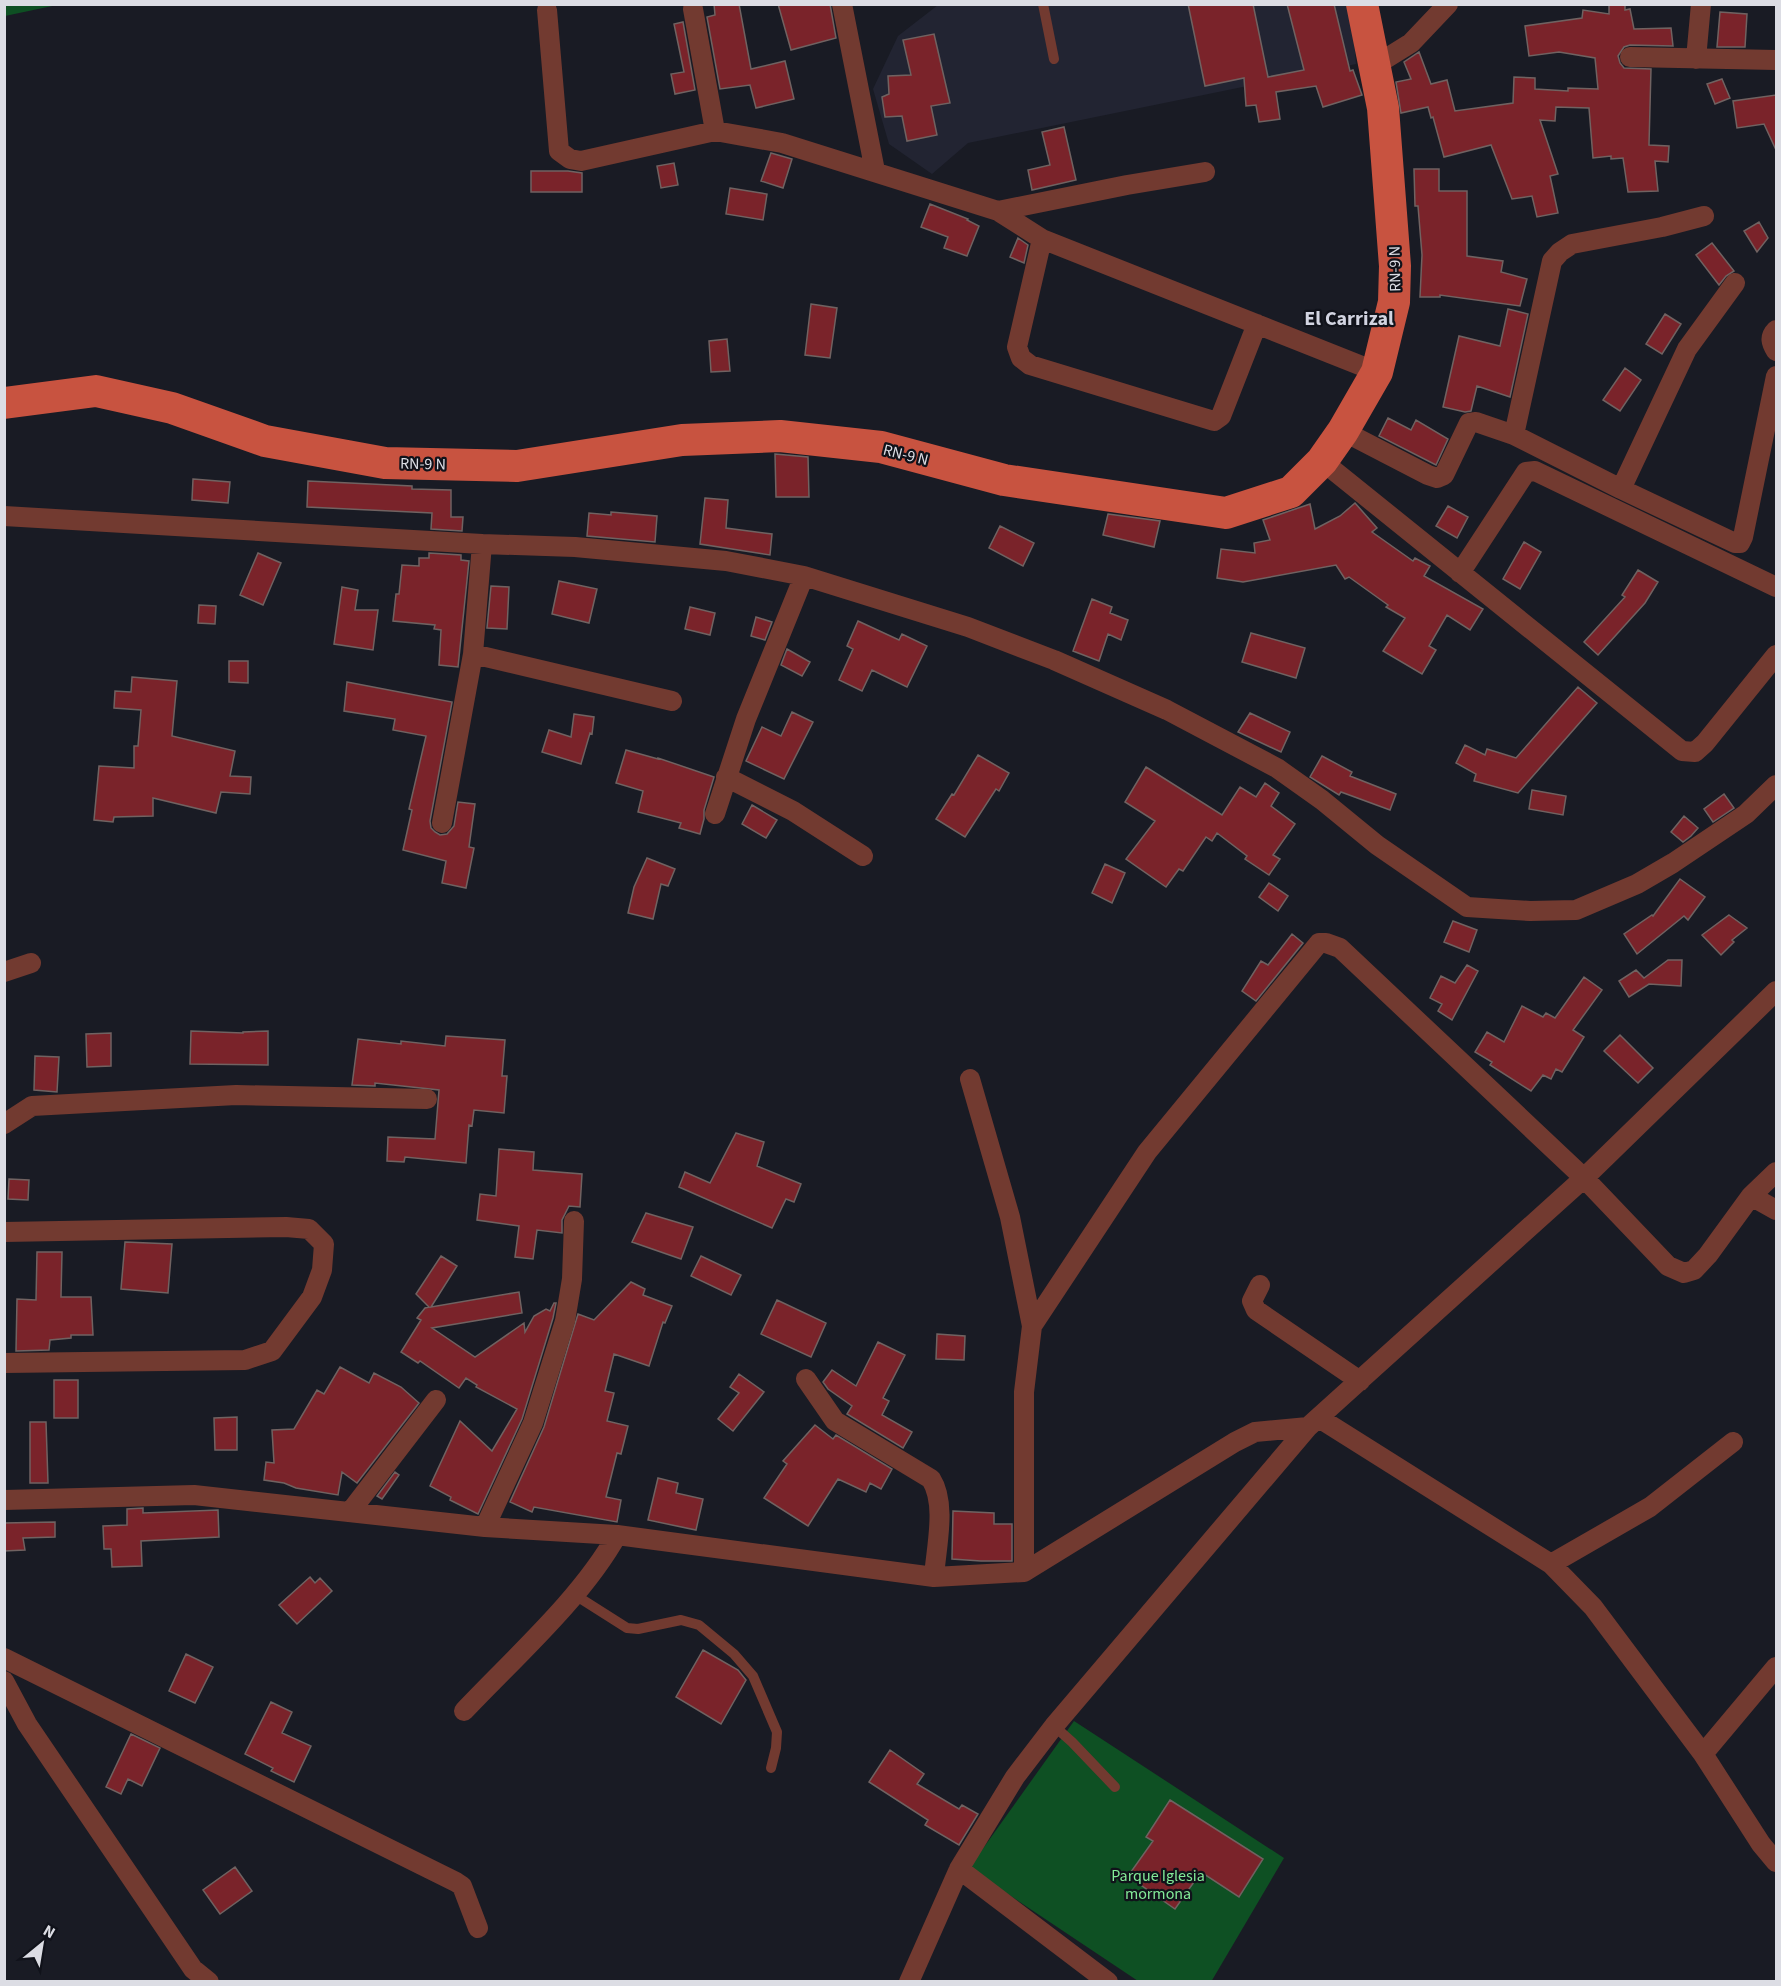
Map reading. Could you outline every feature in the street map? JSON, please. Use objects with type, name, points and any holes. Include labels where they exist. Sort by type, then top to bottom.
[{"type":"main road","name":"RN-9 N","points":[[4,403],[96,391],[172,408],[266,441],[385,463],[517,466],[682,440],[780,436],[881,447],[1004,480],[1226,513],[1291,492],[1322,461],[1343,432],[1377,372],[1394,302],[1395,266],[1383,108],[1362,4]]},
{"type":"street","points":[[842,4],[875,171]]},
{"type":"street","points":[[1374,66],[1411,43],[1448,4]]},
{"type":"street","points":[[1696,59],[1701,4]]},
{"type":"street","points":[[693,9],[715,131]]},
{"type":"street","points":[[548,10],[559,150],[570,159],[581,161],[715,131],[782,143],[998,211],[1042,238],[1377,372]]},
{"type":"street","points":[[1630,57],[1776,60]]},
{"type":"street","points":[[998,211],[1205,172]]},
{"type":"street","points":[[1514,435],[1552,261],[1572,244],[1662,227],[1704,216]]},
{"type":"street","points":[[1042,238],[1017,347],[1021,358],[1030,365],[1214,421],[1221,416],[1257,324]]},
{"type":"street","points":[[1621,489],[1687,349],[1735,284]]},
{"type":"street","points":[[1776,330],[1772,334],[1771,343],[1776,351]]},
{"type":"street","points":[[1343,432],[1437,478],[1444,475],[1469,423],[1476,422],[1514,435],[1621,489],[1735,543],[1740,543],[1776,376]]},
{"type":"street","points":[[1322,461],[1682,751],[1695,752],[1705,743],[1776,655]]},
{"type":"street","points":[[1460,573],[1526,472],[1535,471],[1776,587]]},
{"type":"street","points":[[4,516],[482,544],[575,547],[714,560],[804,576],[969,627],[1054,660],[1167,710],[1277,768],[1322,800],[1377,845],[1467,907],[1530,911],[1576,910],[1637,884],[1673,863],[1746,814],[1776,784]]},
{"type":"street","points":[[442,823],[473,654],[482,544]]},
{"type":"street","points":[[715,814],[746,719],[804,576]]},
{"type":"street","points":[[473,654],[672,702]]},
{"type":"street","points":[[726,777],[794,811],[863,856]]},
{"type":"street","points":[[1032,1326],[1147,1152],[1319,943],[1340,948],[1584,1178],[1668,1266],[1684,1273],[1694,1270],[1708,1255],[1751,1196],[1776,1172]]},
{"type":"street","points":[[4,972],[31,963]]},
{"type":"street","points":[[909,1982],[958,1869],[1015,1777],[1054,1726],[1313,1422],[1584,1178],[1776,991]]},
{"type":"street","points":[[970,1079],[1010,1217],[1032,1326],[1024,1392],[1024,1572]]},
{"type":"street","points":[[4,1124],[32,1106],[236,1095],[427,1099]]},
{"type":"street","points":[[1751,1196],[1776,1210]]},
{"type":"street","points":[[485,1527],[533,1423],[565,1321],[572,1279],[574,1221]]},
{"type":"street","points":[[4,1232],[286,1227],[309,1229],[324,1244],[322,1270],[312,1297],[272,1351],[245,1360],[4,1363]]},
{"type":"street","points":[[1260,1285],[1252,1301],[1256,1310],[1360,1381]]},
{"type":"street","points":[[806,1379],[835,1421],[931,1479],[936,1486],[940,1506],[934,1577]]},
{"type":"street","points":[[350,1512],[436,1400]]},
{"type":"street","points":[[4,1500],[194,1494],[485,1527],[617,1535],[934,1577],[1024,1572],[1235,1442],[1255,1432],[1313,1422],[1551,1564],[1593,1607],[1703,1754],[1761,1844],[1775,1857]]},
{"type":"street","points":[[1551,1564],[1650,1507],[1733,1442]]},
{"type":"street","points":[[464,1711],[575,1595],[608,1551],[617,1535]]},
{"type":"street","points":[[4,1658],[456,1882],[462,1886],[478,1928]]},
{"type":"street","points":[[1703,1754],[1776,1667]]},
{"type":"street","points":[[4,1681],[27,1724],[192,1970],[209,1982]]},
{"type":"street","points":[[958,1869],[1108,1982]]},
{"type":"lane","points":[[1043,4],[1054,59]]},
{"type":"lane","points":[[575,1595],[627,1628],[638,1629],[681,1620],[699,1625],[734,1654],[753,1676],[777,1732],[771,1768]]},
{"type":"lane","points":[[1054,1726],[1115,1787]]},
{"type":"shaded area","points":[[938,5],[1351,5],[1356,64],[968,143],[932,174],[889,144],[873,89],[898,36]]},
{"type":"green space","points":[[5,4],[57,4],[57,5],[5,16]]},
{"type":"green space","name":"Parque Iglesia mormona","points":[[1074,1721],[1284,1858],[1211,1982],[1138,1981],[969,1868]]},
{"type":"building","points":[[714,4],[739,4],[751,69],[785,61],[794,99],[756,108],[750,85],[720,89],[707,17],[715,15]]},
{"type":"building","points":[[778,4],[830,4],[836,38],[791,50]]},
{"type":"building","points":[[1188,4],[1253,4],[1268,77],[1304,70],[1287,4],[1334,4],[1350,71],[1353,70],[1362,95],[1323,107],[1316,86],[1276,92],[1280,119],[1259,122],[1256,105],[1246,106],[1244,78],[1205,86]]},
{"type":"building","points":[[1609,4],[1625,4],[1625,10],[1630,9],[1634,29],[1671,28],[1673,46],[1630,45],[1624,47],[1618,56],[1624,68],[1651,69],[1649,145],[1669,146],[1668,162],[1655,161],[1658,191],[1628,192],[1623,158],[1611,159],[1611,156],[1593,158],[1589,108],[1556,107],[1555,121],[1540,120],[1558,174],[1550,176],[1558,213],[1537,217],[1532,196],[1512,199],[1491,145],[1444,157],[1428,107],[1401,113],[1396,82],[1411,79],[1404,62],[1419,52],[1431,84],[1447,80],[1455,111],[1513,103],[1514,77],[1535,78],[1535,89],[1568,91],[1568,88],[1598,89],[1595,58],[1559,52],[1529,56],[1525,26],[1582,18],[1583,10],[1609,14]]},
{"type":"building","points":[[1720,12],[1747,14],[1745,47],[1717,47]]},
{"type":"building","points":[[683,22],[695,90],[675,94],[671,74],[684,72],[674,24]]},
{"type":"building","points":[[934,34],[950,103],[931,106],[937,135],[907,141],[902,116],[885,117],[882,97],[889,94],[888,76],[911,75],[903,40]]},
{"type":"building","points":[[1722,79],[1730,98],[1715,104],[1707,84]]},
{"type":"building","points":[[1776,95],[1776,150],[1764,124],[1737,128],[1733,101]]},
{"type":"building","points":[[1064,127],[1076,180],[1032,190],[1028,170],[1050,165],[1042,132]]},
{"type":"building","points":[[771,153],[792,159],[783,188],[761,181]]},
{"type":"building","points":[[674,163],[678,185],[661,188],[657,166]]},
{"type":"building","points":[[1414,169],[1439,169],[1439,191],[1467,191],[1467,256],[1503,261],[1501,272],[1527,279],[1520,306],[1440,295],[1440,297],[1420,297],[1422,255],[1418,206],[1415,206]]},
{"type":"building","points":[[531,171],[582,173],[582,192],[531,192]]},
{"type":"building","points":[[730,188],[767,194],[763,220],[726,214]]},
{"type":"building","points":[[930,204],[968,219],[979,226],[967,256],[944,248],[948,237],[921,227]]},
{"type":"building","points":[[1759,222],[1768,238],[1757,252],[1744,231]]},
{"type":"building","points":[[1018,238],[1028,245],[1024,263],[1010,257]]},
{"type":"building","points":[[1712,243],[1734,271],[1726,276],[1719,285],[1696,255]]},
{"type":"building","points":[[811,304],[837,308],[830,358],[805,355]]},
{"type":"building","points":[[1508,309],[1528,314],[1510,397],[1477,386],[1471,411],[1465,412],[1443,407],[1459,336],[1500,346]]},
{"type":"building","points":[[1665,314],[1681,324],[1662,354],[1646,344]]},
{"type":"building","points":[[727,339],[730,371],[711,372],[709,341]]},
{"type":"building","points":[[1625,368],[1641,380],[1620,411],[1603,400]]},
{"type":"building","points":[[1388,418],[1411,430],[1416,420],[1448,439],[1436,465],[1379,436]]},
{"type":"building","points":[[775,454],[808,457],[809,497],[776,497]]},
{"type":"building","points":[[193,479],[230,482],[228,503],[192,500]]},
{"type":"building","points":[[308,481],[451,490],[451,517],[463,517],[462,531],[431,529],[432,513],[307,507]]},
{"type":"building","points":[[705,498],[728,500],[726,528],[772,534],[770,555],[700,544]]},
{"type":"building","points":[[1355,503],[1377,528],[1372,532],[1413,561],[1415,558],[1430,566],[1424,576],[1483,609],[1470,630],[1447,615],[1429,646],[1436,650],[1422,674],[1383,651],[1405,618],[1386,607],[1388,605],[1349,577],[1345,579],[1336,565],[1243,582],[1217,578],[1221,549],[1255,553],[1254,543],[1270,540],[1263,520],[1310,504],[1315,529],[1340,516]]},
{"type":"building","points":[[1448,506],[1468,517],[1457,538],[1436,526]]},
{"type":"building","points":[[611,512],[657,516],[655,542],[587,536],[589,513],[611,515]]},
{"type":"building","points":[[1108,514],[1160,521],[1154,547],[1103,535]]},
{"type":"building","points":[[1000,526],[1034,543],[1023,566],[989,548]]},
{"type":"building","points":[[1524,542],[1541,552],[1520,589],[1503,579]]},
{"type":"building","points":[[258,553],[281,563],[263,605],[240,595]]},
{"type":"building","points":[[429,553],[461,555],[461,560],[469,561],[458,667],[439,665],[441,630],[434,629],[435,625],[393,621],[402,565],[419,566],[419,558],[429,558]]},
{"type":"building","points":[[1638,570],[1658,582],[1645,603],[1598,655],[1584,642],[1625,597],[1622,595]]},
{"type":"building","points":[[559,581],[597,589],[589,623],[552,614]]},
{"type":"building","points":[[491,586],[509,587],[507,629],[487,628]]},
{"type":"building","points":[[342,587],[358,590],[355,610],[378,610],[373,650],[334,644]]},
{"type":"building","points":[[1092,599],[1112,607],[1110,613],[1128,620],[1121,640],[1108,634],[1099,661],[1073,651]]},
{"type":"building","points":[[199,605],[216,606],[215,624],[198,623]]},
{"type":"building","points":[[690,607],[715,613],[710,635],[685,629]]},
{"type":"building","points":[[756,617],[772,622],[765,640],[751,636]]},
{"type":"building","points":[[858,621],[899,640],[902,634],[927,646],[907,687],[872,670],[862,691],[839,680],[853,649],[847,646]]},
{"type":"building","points":[[1251,633],[1305,648],[1296,678],[1242,662]]},
{"type":"building","points":[[787,649],[810,662],[802,676],[781,665]]},
{"type":"building","points":[[229,661],[248,661],[248,683],[229,682]]},
{"type":"building","points":[[132,677],[177,681],[172,736],[235,751],[230,776],[251,777],[250,794],[221,792],[216,813],[153,798],[153,816],[114,817],[113,822],[94,820],[99,766],[134,768],[134,746],[138,746],[141,710],[114,708],[115,691],[131,692]]},
{"type":"building","points":[[347,682],[452,702],[430,821],[431,828],[435,832],[440,835],[447,834],[454,826],[458,802],[475,804],[469,847],[474,848],[466,888],[442,883],[446,861],[403,850],[412,810],[409,809],[426,736],[393,730],[395,719],[344,711]]},
{"type":"building","points":[[1578,687],[1597,703],[1518,793],[1474,781],[1476,774],[1456,763],[1465,745],[1485,755],[1487,749],[1516,758]]},
{"type":"building","points":[[792,712],[813,722],[784,779],[746,761],[762,727],[781,736]]},
{"type":"building","points":[[1250,713],[1290,732],[1281,752],[1238,732]]},
{"type":"building","points":[[574,714],[594,717],[592,734],[590,733],[581,764],[542,752],[549,730],[571,737]]},
{"type":"building","points":[[626,750],[714,777],[704,810],[700,834],[679,828],[681,823],[638,812],[643,791],[616,783]]},
{"type":"building","points":[[978,755],[1009,773],[999,791],[996,789],[965,837],[936,819],[952,794],[954,795]]},
{"type":"building","points":[[1322,756],[1352,772],[1350,776],[1396,794],[1390,810],[1341,792],[1339,795],[1310,777]]},
{"type":"building","points":[[1146,767],[1222,815],[1240,787],[1256,797],[1265,783],[1279,793],[1271,806],[1295,824],[1273,855],[1280,859],[1269,875],[1245,859],[1247,856],[1217,833],[1212,841],[1206,837],[1183,871],[1179,869],[1166,887],[1126,859],[1155,821],[1125,802]]},
{"type":"building","points":[[1532,790],[1566,796],[1563,815],[1529,809]]},
{"type":"building","points":[[1724,794],[1734,808],[1713,822],[1704,809]]},
{"type":"building","points":[[752,805],[777,820],[766,838],[742,824]]},
{"type":"building","points":[[1684,816],[1698,828],[1683,842],[1671,832]]},
{"type":"building","points":[[647,858],[675,869],[668,886],[661,884],[653,919],[628,913],[634,887]]},
{"type":"building","points":[[1105,864],[1125,873],[1112,903],[1092,893]]},
{"type":"building","points":[[1680,879],[1705,897],[1688,920],[1684,916],[1637,954],[1624,934],[1653,916]]},
{"type":"building","points":[[1269,883],[1288,896],[1278,911],[1259,897]]},
{"type":"building","points":[[1729,915],[1747,928],[1732,940],[1734,942],[1721,955],[1702,935]]},
{"type":"building","points":[[1453,921],[1477,930],[1469,952],[1444,942]]},
{"type":"building","points":[[1292,934],[1303,943],[1256,1001],[1242,991],[1261,961],[1268,965]]},
{"type":"building","points":[[1668,960],[1682,960],[1681,986],[1649,984],[1629,997],[1619,981],[1636,970],[1644,978]]},
{"type":"building","points":[[1467,965],[1478,971],[1452,1020],[1438,1011],[1442,1004],[1430,998],[1441,976],[1455,983]]},
{"type":"building","points":[[1584,977],[1602,990],[1573,1030],[1584,1037],[1562,1072],[1556,1069],[1551,1079],[1543,1075],[1531,1091],[1490,1065],[1492,1062],[1475,1052],[1487,1032],[1504,1042],[1522,1006],[1543,1017],[1546,1013],[1555,1018]]},
{"type":"building","points":[[191,1031],[243,1033],[268,1031],[268,1065],[190,1064]]},
{"type":"building","points":[[111,1033],[111,1066],[87,1067],[86,1034]]},
{"type":"building","points":[[1620,1035],[1653,1068],[1638,1083],[1604,1051]]},
{"type":"building","points":[[446,1036],[505,1040],[502,1076],[507,1076],[504,1113],[474,1110],[472,1126],[469,1125],[466,1163],[405,1157],[404,1162],[387,1161],[388,1137],[435,1139],[439,1090],[375,1083],[375,1086],[352,1085],[358,1039],[445,1046]]},
{"type":"building","points":[[35,1056],[59,1057],[57,1092],[34,1090]]},
{"type":"building","points":[[736,1133],[764,1142],[757,1166],[801,1184],[794,1202],[786,1199],[772,1228],[679,1187],[685,1172],[710,1183]]},
{"type":"building","points":[[499,1149],[534,1152],[533,1170],[582,1174],[580,1207],[569,1206],[562,1220],[562,1233],[537,1230],[533,1259],[515,1257],[519,1226],[477,1220],[480,1194],[496,1196]]},
{"type":"building","points":[[9,1179],[29,1180],[28,1200],[8,1199]]},
{"type":"building","points":[[646,1213],[693,1227],[681,1259],[632,1242]]},
{"type":"building","points":[[125,1242],[172,1244],[168,1293],[121,1289]]},
{"type":"building","points":[[37,1252],[62,1252],[61,1297],[91,1297],[93,1335],[71,1335],[71,1338],[50,1340],[49,1350],[16,1351],[17,1299],[36,1300]]},
{"type":"building","points":[[441,1256],[457,1266],[431,1307],[519,1292],[522,1313],[432,1328],[475,1357],[524,1323],[525,1332],[534,1316],[546,1309],[550,1311],[556,1303],[522,1419],[478,1514],[450,1500],[451,1497],[430,1486],[460,1421],[492,1451],[517,1409],[476,1387],[477,1385],[466,1378],[459,1388],[420,1361],[418,1363],[401,1352],[421,1320],[417,1318],[425,1308],[429,1307],[416,1294]]},
{"type":"building","points":[[701,1256],[741,1275],[731,1295],[691,1276]]},
{"type":"building","points":[[631,1282],[645,1289],[643,1295],[672,1306],[665,1323],[663,1322],[649,1366],[614,1354],[605,1391],[614,1393],[607,1421],[628,1426],[621,1454],[617,1453],[606,1497],[621,1500],[617,1522],[534,1507],[532,1512],[510,1502],[544,1427],[578,1314],[594,1320]]},
{"type":"building","points":[[777,1300],[826,1323],[811,1357],[761,1334]]},
{"type":"building","points":[[937,1334],[965,1336],[964,1360],[936,1359]]},
{"type":"building","points":[[878,1342],[905,1355],[883,1398],[889,1401],[882,1415],[912,1432],[903,1448],[847,1414],[852,1406],[828,1389],[823,1382],[832,1370],[856,1386]]},
{"type":"building","points":[[340,1367],[369,1383],[374,1373],[401,1387],[419,1403],[357,1483],[342,1472],[338,1495],[264,1480],[266,1462],[274,1463],[272,1430],[294,1429],[317,1390],[324,1394]]},
{"type":"building","points":[[739,1374],[764,1392],[733,1431],[718,1419],[739,1393],[730,1387]]},
{"type":"building","points":[[54,1380],[78,1380],[78,1418],[54,1418]]},
{"type":"building","points":[[237,1417],[237,1450],[215,1450],[214,1418]]},
{"type":"building","points":[[30,1422],[46,1422],[48,1483],[30,1483]]},
{"type":"building","points":[[815,1425],[833,1439],[836,1435],[892,1469],[881,1489],[870,1483],[866,1492],[838,1479],[808,1526],[764,1498],[787,1464],[783,1461]]},
{"type":"building","points":[[395,1472],[399,1475],[382,1499],[377,1496]]},
{"type":"building","points":[[658,1478],[678,1483],[676,1493],[703,1499],[696,1530],[648,1520]]},
{"type":"building","points":[[143,1508],[143,1513],[218,1510],[219,1537],[141,1541],[142,1566],[112,1567],[111,1549],[104,1549],[103,1526],[127,1525],[127,1509]]},
{"type":"building","points":[[953,1511],[994,1513],[994,1524],[1012,1524],[1012,1561],[952,1559]]},
{"type":"building","points":[[55,1522],[55,1537],[23,1538],[25,1550],[4,1551],[4,1523]]},
{"type":"building","points":[[310,1577],[315,1583],[320,1578],[332,1591],[297,1624],[279,1605]]},
{"type":"building","points":[[703,1650],[738,1670],[746,1680],[721,1724],[676,1697]]},
{"type":"building","points":[[186,1654],[213,1667],[195,1703],[169,1691]]},
{"type":"building","points":[[271,1702],[292,1712],[282,1733],[311,1746],[294,1782],[271,1771],[273,1768],[245,1754]]},
{"type":"building","points":[[131,1734],[160,1748],[142,1786],[128,1779],[121,1794],[106,1787]]},
{"type":"building","points":[[890,1750],[924,1774],[917,1784],[959,1809],[962,1805],[978,1814],[959,1845],[925,1825],[928,1820],[869,1782]]},
{"type":"building","points":[[1170,1800],[1263,1859],[1239,1897],[1201,1872],[1175,1909],[1128,1876],[1153,1841],[1146,1837]]},
{"type":"building","points":[[235,1867],[252,1891],[220,1914],[203,1890]]},
{"type":"district","name":"El Carrizal","points":[[1349,318]]}]
